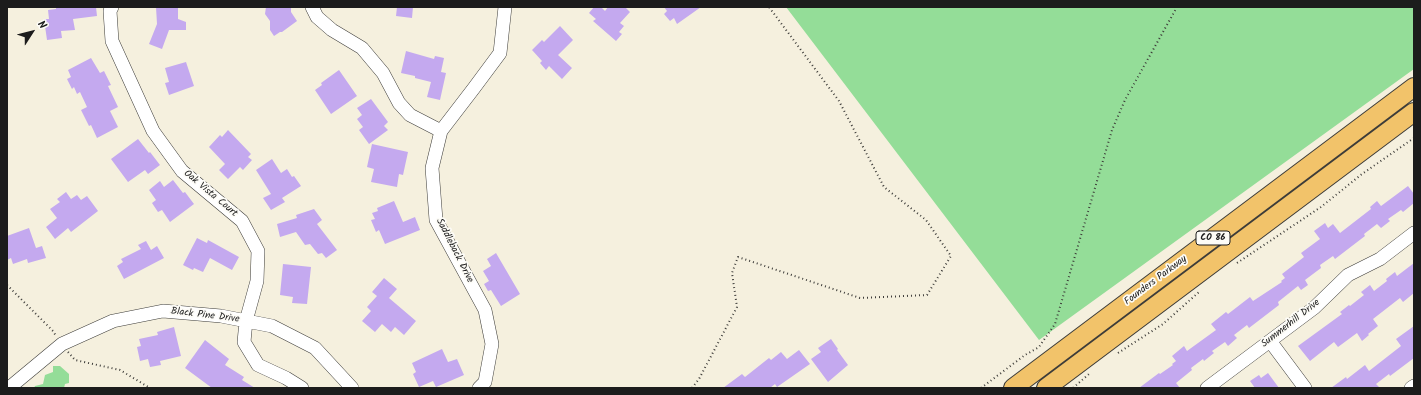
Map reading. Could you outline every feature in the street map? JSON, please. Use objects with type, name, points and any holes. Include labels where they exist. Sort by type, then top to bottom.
[{"type":"highway","name":"Founders Parkway","points":[[1013,388],[1414,88]]},
{"type":"highway","name":"Founders Parkway","points":[[1046,388],[1414,112]]},
{"type":"street","name":"Oak Vista Court","points":[[112,7],[110,11],[112,41],[153,130],[182,171],[242,221],[258,251],[257,281],[246,321],[244,342],[258,364],[302,388]]},
{"type":"street","points":[[312,7],[317,17],[332,30],[362,48],[382,73],[399,103],[410,115],[441,131]]},
{"type":"street","name":"Saddleback Drive","points":[[479,388],[485,382],[492,344],[485,310],[436,220],[432,168],[441,131],[500,53],[505,7]]},
{"type":"street","name":"Summerhill Drive","points":[[1207,388],[1314,308],[1348,275],[1380,259],[1414,233]]},
{"type":"street","name":"Black Pine Drive","points":[[10,388],[62,344],[113,321],[163,311],[221,316],[272,326],[315,348],[352,388]]},
{"type":"street","points":[[1270,341],[1305,388]]},
{"type":"path","points":[[692,388],[699,379],[737,307],[732,273],[738,257],[860,298],[927,295],[951,256],[926,220],[884,188],[839,101],[768,7]]},
{"type":"path","points":[[981,388],[1039,346],[1055,324],[1112,130],[1125,100],[1177,7]]},
{"type":"path","points":[[1236,264],[1321,207],[1362,174],[1414,138]]},
{"type":"path","points":[[1115,354],[1163,324],[1199,291]]},
{"type":"path","points":[[1073,388],[1094,370]]},
{"type":"green space","points":[[786,7],[1414,7],[1414,69],[1039,340]]},
{"type":"green space","points":[[53,366],[60,366],[69,374],[69,383],[65,384],[64,388],[34,388],[35,386],[43,384],[45,375],[53,372]]},
{"type":"building","points":[[56,7],[96,7],[97,16],[73,19],[75,30],[61,31],[62,38],[47,40],[44,19],[49,19],[48,10],[56,9]]},
{"type":"building","points":[[156,7],[178,7],[178,19],[186,22],[186,30],[169,30],[162,49],[149,44],[157,24]]},
{"type":"building","points":[[266,7],[291,7],[291,12],[297,21],[274,36],[270,30],[270,21],[265,14]]},
{"type":"building","points":[[397,7],[413,7],[412,18],[396,16]]},
{"type":"building","points":[[594,7],[601,7],[605,11],[608,7],[625,7],[630,12],[620,23],[624,26],[619,32],[622,34],[616,41],[593,21],[596,19],[589,13]]},
{"type":"building","points":[[664,7],[701,7],[677,24],[674,18],[670,21],[664,14],[667,11]]},
{"type":"building","points":[[560,26],[573,40],[558,55],[572,68],[562,79],[549,66],[546,70],[540,63],[542,61],[532,50],[542,40],[544,42]]},
{"type":"building","points":[[406,51],[434,59],[435,56],[444,58],[441,72],[446,73],[440,100],[427,97],[431,82],[401,73]]},
{"type":"building","points":[[91,58],[100,73],[104,71],[111,85],[108,86],[118,107],[110,111],[118,127],[97,138],[91,125],[89,126],[81,110],[87,107],[80,92],[77,94],[74,87],[72,89],[67,79],[71,77],[68,70]]},
{"type":"building","points":[[186,62],[194,86],[169,95],[165,83],[169,82],[165,68]]},
{"type":"building","points":[[339,70],[357,96],[331,114],[315,90],[322,85],[321,83]]},
{"type":"building","points":[[371,99],[388,122],[384,126],[388,130],[369,144],[359,130],[363,127],[357,119],[362,115],[357,108]]},
{"type":"building","points":[[228,130],[251,154],[248,157],[252,160],[243,170],[240,167],[228,179],[219,170],[225,164],[209,147],[220,135],[222,137]]},
{"type":"building","points":[[138,139],[160,165],[148,174],[145,170],[128,182],[111,159]]},
{"type":"building","points":[[372,144],[408,152],[403,175],[399,174],[397,187],[371,182],[374,169],[367,167]]},
{"type":"building","points":[[272,159],[281,173],[287,169],[292,177],[294,176],[301,186],[282,198],[285,202],[271,210],[263,198],[271,194],[256,170]]},
{"type":"building","points":[[173,180],[194,204],[170,222],[162,210],[158,212],[152,203],[156,200],[149,190],[160,181],[164,187]]},
{"type":"building","points":[[1408,186],[1414,194],[1414,203],[1403,212],[1401,210],[1388,219],[1390,221],[1381,228],[1377,224],[1364,234],[1365,236],[1335,259],[1333,256],[1320,265],[1321,268],[1305,280],[1308,285],[1301,290],[1298,286],[1278,302],[1279,305],[1249,328],[1247,325],[1234,335],[1237,338],[1228,346],[1225,342],[1212,351],[1214,353],[1204,361],[1203,359],[1191,368],[1192,370],[1176,383],[1180,388],[1139,388],[1159,373],[1160,374],[1173,365],[1172,364],[1176,361],[1172,356],[1184,346],[1187,351],[1216,330],[1211,324],[1226,312],[1228,314],[1250,297],[1253,301],[1282,282],[1281,281],[1285,278],[1282,274],[1304,257],[1301,253],[1320,239],[1314,231],[1325,223],[1328,228],[1333,224],[1340,233],[1371,209],[1370,207],[1377,201],[1381,206]]},
{"type":"building","points":[[66,192],[71,199],[77,195],[81,200],[87,196],[98,211],[71,232],[68,228],[55,239],[46,227],[57,218],[50,209],[60,202],[57,199]]},
{"type":"building","points":[[394,201],[403,222],[415,217],[420,230],[385,244],[379,230],[376,232],[371,220],[375,219],[372,213],[378,211],[377,208]]},
{"type":"building","points":[[314,209],[322,220],[317,224],[337,250],[326,258],[322,253],[318,254],[310,244],[305,245],[296,232],[280,237],[277,224],[297,218],[296,215]]},
{"type":"building","points":[[29,228],[36,248],[42,246],[46,258],[28,263],[27,259],[13,264],[11,258],[7,260],[7,236]]},
{"type":"building","points":[[197,238],[207,243],[208,240],[239,257],[232,270],[210,258],[203,272],[194,268],[193,270],[183,265]]},
{"type":"building","points":[[146,241],[151,250],[157,246],[164,258],[124,279],[117,266],[123,262],[121,259],[141,249],[138,245]]},
{"type":"building","points":[[496,253],[520,294],[501,306],[491,290],[488,291],[484,284],[489,281],[483,271],[491,266],[487,259]]},
{"type":"building","points":[[1414,263],[1414,293],[1403,302],[1400,298],[1373,319],[1378,326],[1362,341],[1357,333],[1338,347],[1334,342],[1310,361],[1298,346],[1342,314],[1340,312],[1364,295],[1361,292],[1370,285],[1374,291],[1387,281],[1386,279],[1395,272],[1397,276]]},
{"type":"building","points":[[283,264],[311,267],[307,304],[292,303],[293,297],[280,295]]},
{"type":"building","points":[[384,278],[397,289],[389,298],[416,321],[404,335],[395,327],[391,332],[382,324],[375,332],[362,321],[371,311],[367,307],[377,296],[372,292]]},
{"type":"building","points":[[1414,326],[1414,358],[1390,376],[1389,374],[1376,384],[1380,388],[1331,388],[1346,377],[1347,379],[1365,365],[1369,371],[1401,346],[1396,339]]},
{"type":"building","points":[[174,327],[181,356],[160,361],[161,365],[150,367],[148,359],[140,361],[137,347],[141,346],[139,339],[158,335],[157,332]]},
{"type":"building","points":[[831,339],[848,365],[828,382],[811,359],[821,352],[818,348]]},
{"type":"building","points":[[205,340],[229,359],[225,365],[244,377],[242,380],[255,388],[212,388],[185,368]]},
{"type":"building","points":[[442,349],[448,362],[457,359],[464,375],[436,387],[433,381],[419,387],[413,374],[416,372],[412,363]]},
{"type":"building","points":[[799,350],[810,364],[777,387],[775,384],[770,388],[723,388],[742,374],[745,377],[769,358],[771,360],[781,352],[787,359]]},
{"type":"building","points":[[1268,373],[1279,388],[1255,388],[1250,381],[1259,375],[1261,378]]}]
